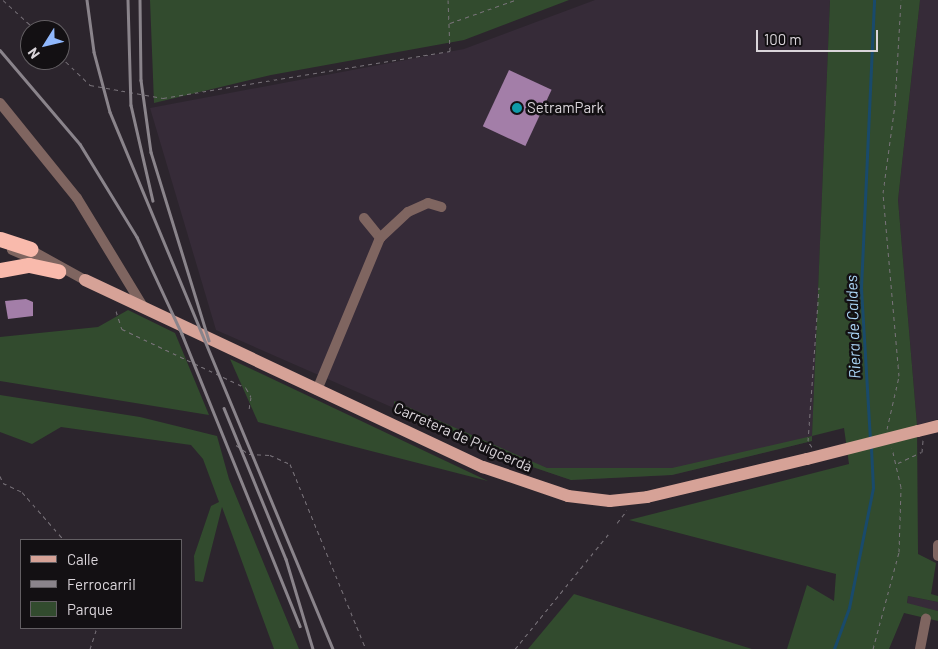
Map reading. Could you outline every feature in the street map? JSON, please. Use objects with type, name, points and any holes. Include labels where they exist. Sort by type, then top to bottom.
[{"type":"highway","points":[[2,238],[30,249]]},
{"type":"highway","points":[[0,270],[29,265],[58,271]]},
{"type":"main road","name":"Carretera de Puigcerdà","points":[[85,280],[317,390],[526,483],[568,496],[630,498],[702,486],[938,426]]},
{"type":"street","points":[[0,103],[77,198],[144,308]]},
{"type":"street","points":[[317,390],[380,238],[408,212],[428,203],[441,207]]},
{"type":"street","points":[[364,218],[380,238]]},
{"type":"street","points":[[2,238],[58,271],[85,280]]},
{"type":"street","points":[[30,249],[85,280]]},
{"type":"street","points":[[920,649],[926,619]]},
{"type":"path","points":[[3,0],[25,20]]},
{"type":"path","points":[[70,66],[90,85],[163,98],[450,51],[448,0]]},
{"type":"path","points":[[450,23],[515,0]]},
{"type":"path","points":[[885,432],[899,376],[883,193],[895,104],[901,0]]},
{"type":"path","points":[[811,458],[808,441],[815,290],[819,287]]},
{"type":"path","points":[[116,311],[122,329],[246,388],[251,397],[249,410]]},
{"type":"path","points":[[236,444],[249,454],[270,455],[290,464],[366,649]]},
{"type":"path","points":[[873,649],[899,552],[898,463],[890,445]]},
{"type":"path","points":[[898,463],[922,452]]},
{"type":"path","points":[[0,476],[3,483],[22,492],[63,539]]},
{"type":"path","points":[[617,523],[630,498]]},
{"type":"path","points":[[515,649],[610,532]]},
{"type":"path","points":[[90,649],[97,629]]},
{"type":"shaded area","points":[[595,0],[830,0],[812,441],[672,475],[571,480],[512,460],[216,330],[150,108],[464,49]]},
{"type":"shaded area","points":[[920,0],[938,0],[938,419],[917,425],[898,200]]},
{"type":"shaded area","points":[[908,596],[938,602],[938,611],[907,604]]},
{"type":"green space","points":[[150,0],[569,0],[464,40],[271,75],[154,103]]},
{"type":"green space","points":[[830,0],[920,0],[898,200],[917,425],[918,554],[936,563],[931,594],[938,596],[938,602],[908,596],[907,603],[938,611],[938,621],[904,613],[889,649],[787,649],[807,585],[834,601],[836,574],[629,520],[849,464],[844,428],[812,436]]},
{"type":"green space","points":[[128,310],[175,333],[209,415],[0,381],[0,337],[98,327]]},
{"type":"green space","points":[[230,359],[488,481],[258,422]]},
{"type":"green space","points":[[0,395],[140,417],[217,436],[229,479],[299,649],[274,649],[222,507],[203,582],[195,581],[194,556],[211,506],[219,502],[203,459],[191,445],[61,427],[32,444],[0,432]]},
{"type":"green space","points":[[394,401],[547,468],[672,468],[812,436],[812,441],[672,475],[571,480],[512,460],[394,408]]},
{"type":"green space","points":[[574,594],[752,649],[528,649]]},
{"type":"building","name":"SetramPark","points":[[509,70],[552,90],[525,146],[483,126]]},
{"type":"building","points":[[26,299],[33,302],[33,316],[8,319],[5,301]]},
{"type":"waterway","name":"Riera de Caldes","points":[[870,440],[861,288],[874,0]]},
{"type":"waterway","name":"Riera de Caldes","points":[[834,649],[849,608],[873,488],[871,448]]},
{"type":"railway","points":[[87,0],[94,52],[110,112],[333,649]]},
{"type":"railway","points":[[128,0],[131,105],[153,201]]},
{"type":"railway","points":[[140,0],[141,80],[151,152],[209,340]]},
{"type":"railway","points":[[0,50],[80,144],[137,237],[182,334],[300,626]]},
{"type":"railway","points":[[224,408],[286,559],[313,649]]},
{"type":"place","name":"SetramPark","points":[[517,108]]}]
